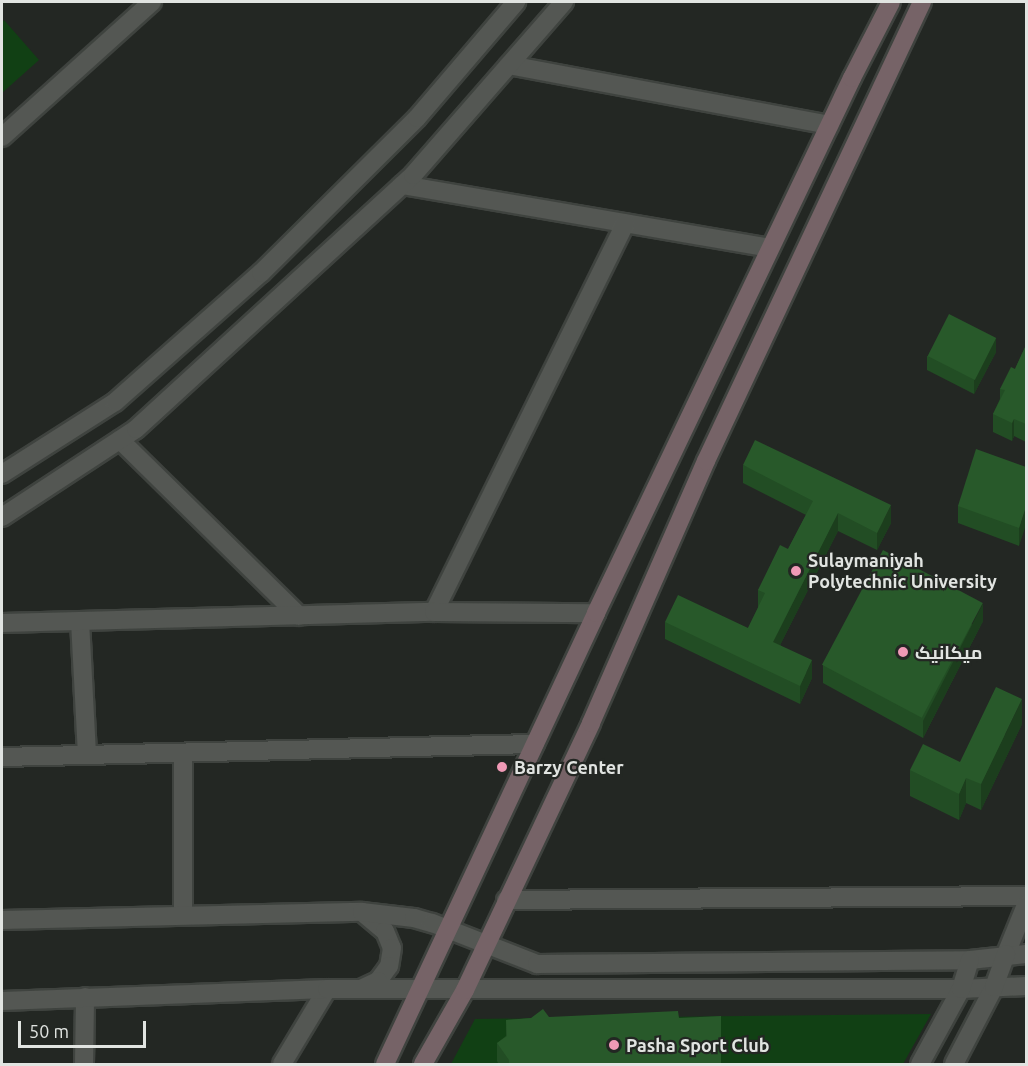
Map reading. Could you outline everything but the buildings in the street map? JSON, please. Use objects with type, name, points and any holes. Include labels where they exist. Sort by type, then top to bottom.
[{"type":"main road","points":[[385,1065],[596,613],[829,125],[891,2]]},
{"type":"main road","points":[[423,1065],[465,990],[591,723],[711,450],[922,2]]},
{"type":"street","points":[[2,137],[152,2]]},
{"type":"street","points":[[2,474],[115,402],[261,273],[417,118],[516,2]]},
{"type":"street","points":[[2,517],[136,429],[281,297],[402,185],[564,2]]},
{"type":"street","points":[[509,65],[829,125]]},
{"type":"street","points":[[402,185],[770,248]]},
{"type":"street","points":[[434,612],[625,223]]},
{"type":"street","points":[[261,273],[281,297]]},
{"type":"street","points":[[120,440],[299,616]]},
{"type":"street","points":[[2,623],[434,612],[596,613]]},
{"type":"street","points":[[80,621],[87,755]]},
{"type":"street","points":[[2,757],[535,744]]},
{"type":"street","points":[[183,753],[183,915]]},
{"type":"street","points":[[506,900],[1026,896]]},
{"type":"street","points":[[954,1065],[994,987],[1026,905]]},
{"type":"street","points":[[362,912],[385,932],[392,948],[389,966],[378,981],[362,988]]},
{"type":"street","points":[[2,920],[362,912],[414,918],[450,928],[486,946],[537,964],[970,960],[1006,954],[1026,954]]},
{"type":"street","points":[[920,1065],[961,988],[970,960]]},
{"type":"street","points":[[2,1001],[362,988],[465,990],[1026,986]]},
{"type":"street","points":[[282,1065],[327,989]]},
{"type":"street","points":[[84,1065],[85,997]]},
{"type":"green space","points":[[4,20],[39,60],[2,93],[2,23]]},
{"type":"green space","points":[[931,1014],[903,1064],[451,1064],[475,1019]]},
{"type":"place","name":"Sulaymaniyah Polytechnic University","points":[[796,571]]},
{"type":"place","name":"میکانیک","points":[[903,652]]},
{"type":"place","name":"Barzy Center","points":[[502,767]]},
{"type":"place","name":"Pasha Sport Club","points":[[614,1045]]}]
